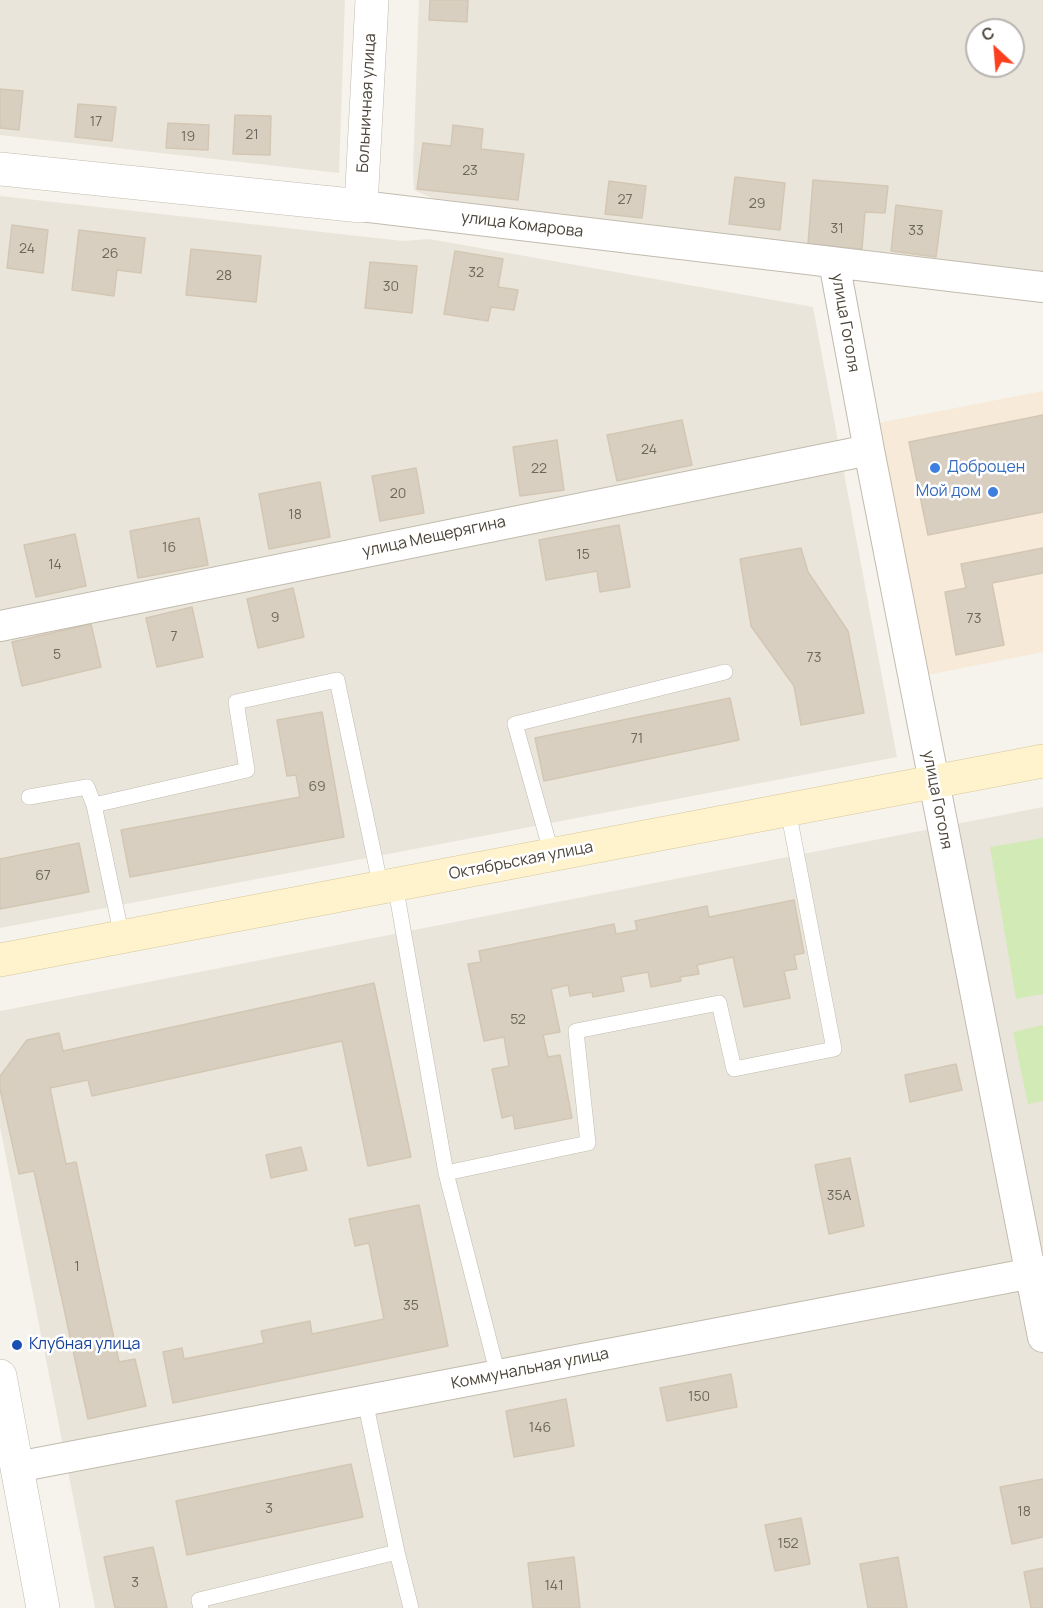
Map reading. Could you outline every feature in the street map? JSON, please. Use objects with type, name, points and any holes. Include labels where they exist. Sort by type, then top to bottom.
[{"type":"main road","name":"Октябрьская улица","points":[[0,960],[1043,761]]},
{"type":"street","name":"Больничная улица","points":[[361,206],[372,0]]},
{"type":"street","name":"улица Комарова","points":[[0,169],[361,206],[1043,287]]},
{"type":"street","name":"улица Гоголя","points":[[834,262],[933,782],[1036,1272],[1043,1337]]},
{"type":"street","name":"улица Мещерягина","points":[[0,626],[868,450]]},
{"type":"street","name":"Коммунальная улица","points":[[17,1467],[1036,1272]]},
{"type":"street","points":[[0,1376],[5,1436],[17,1467],[43,1608]]},
{"type":"lane","points":[[552,855],[515,724],[725,672]]},
{"type":"lane","points":[[94,805],[247,770],[236,702],[337,680],[388,886],[446,1173],[498,1375]]},
{"type":"lane","points":[[29,797],[87,787],[94,805],[122,937]]},
{"type":"lane","points":[[446,1173],[588,1143],[576,1031],[719,1003],[734,1070],[834,1049],[788,810]]},
{"type":"lane","points":[[365,1401],[411,1608]]},
{"type":"lane","points":[[201,1608],[199,1600],[398,1552]]},
{"type":"shaded area","points":[[0,0],[345,0],[339,173],[0,135]]},
{"type":"shaded area","points":[[419,0],[1043,0],[1043,274],[801,247],[432,198],[414,190]]},
{"type":"shaded area","points":[[0,196],[403,241],[429,239],[813,307],[897,757],[0,928]]},
{"type":"shaded area","points":[[1043,391],[1043,415],[909,442],[928,535],[1043,512],[1043,548],[962,564],[966,588],[945,592],[956,655],[1004,645],[992,583],[1043,573],[1043,652],[927,675],[878,423]]},
{"type":"shaded area","points":[[1043,807],[1043,1608],[95,1608],[0,1127],[0,1011]]},
{"type":"green space","points":[[1043,838],[1043,994],[1016,999],[990,847]]},
{"type":"green space","points":[[1043,1025],[1043,1101],[1028,1104],[1013,1032]]},
{"type":"building","points":[[430,0],[468,0],[467,22],[429,20]]},
{"type":"building","points":[[0,89],[23,91],[19,130],[0,128]]},
{"type":"building","points":[[78,104],[116,107],[112,141],[75,137]]},
{"type":"building","points":[[235,115],[271,116],[270,155],[233,154]]},
{"type":"building","points":[[168,123],[209,125],[208,150],[166,148]]},
{"type":"building","points":[[453,125],[483,129],[481,149],[524,154],[518,200],[417,189],[423,143],[451,146]]},
{"type":"building","points":[[735,177],[785,183],[780,230],[729,224]]},
{"type":"building","points":[[813,180],[888,186],[885,213],[865,212],[862,249],[808,244]]},
{"type":"building","points":[[609,181],[646,186],[642,218],[605,214]]},
{"type":"building","points":[[896,205],[942,211],[936,257],[891,251]]},
{"type":"building","points":[[12,225],[48,230],[43,273],[7,268]]},
{"type":"building","points":[[79,230],[145,238],[141,273],[117,270],[114,296],[72,290]]},
{"type":"building","points":[[191,249],[261,256],[256,302],[186,295]]},
{"type":"building","points":[[455,251],[503,259],[498,287],[518,290],[514,310],[491,307],[488,321],[444,314]]},
{"type":"building","points":[[370,262],[417,266],[412,313],[365,308]]},
{"type":"building","points":[[1043,415],[1043,512],[928,535],[909,442]]},
{"type":"building","points":[[682,420],[692,465],[617,481],[607,435]]},
{"type":"building","points":[[557,440],[564,490],[520,496],[513,447]]},
{"type":"building","points":[[416,468],[424,513],[380,521],[372,476]]},
{"type":"building","points":[[320,482],[330,537],[269,549],[259,494]]},
{"type":"building","points":[[199,518],[208,565],[138,578],[130,531]]},
{"type":"building","points":[[619,525],[630,587],[600,592],[597,571],[546,580],[539,540]]},
{"type":"building","points":[[75,534],[86,586],[36,597],[24,545]]},
{"type":"building","points":[[801,548],[808,572],[848,631],[864,713],[801,725],[794,686],[751,626],[740,559]]},
{"type":"building","points":[[1043,548],[1043,573],[992,583],[1004,645],[956,655],[945,592],[966,588],[961,564]]},
{"type":"building","points":[[293,588],[304,637],[258,648],[247,599]]},
{"type":"building","points":[[192,607],[203,657],[157,667],[146,618]]},
{"type":"building","points":[[91,624],[101,667],[22,686],[12,642]]},
{"type":"building","points":[[730,698],[739,740],[544,781],[535,738]]},
{"type":"building","points":[[322,712],[344,837],[130,877],[121,830],[300,797],[296,775],[287,776],[277,720]]},
{"type":"building","points":[[79,843],[89,892],[0,909],[0,859]]},
{"type":"building","points":[[794,900],[804,953],[794,955],[797,969],[784,971],[790,998],[744,1007],[733,957],[697,965],[699,974],[680,977],[681,981],[651,987],[648,972],[621,977],[624,991],[593,997],[592,992],[570,996],[568,985],[551,989],[560,1032],[543,1035],[548,1057],[560,1055],[572,1118],[515,1129],[513,1115],[502,1118],[492,1069],[509,1066],[504,1037],[484,1041],[468,964],[481,962],[479,951],[614,924],[616,934],[637,930],[635,921],[707,906],[709,917]]},
{"type":"building","points":[[374,983],[411,1157],[368,1166],[342,1041],[92,1096],[88,1080],[50,1088],[66,1164],[76,1162],[119,1362],[135,1359],[146,1406],[88,1419],[34,1171],[19,1174],[0,1089],[0,1076],[27,1040],[59,1033],[63,1051]]},
{"type":"building","points":[[956,1064],[962,1090],[910,1102],[905,1075]]},
{"type":"building","points":[[301,1147],[307,1170],[271,1178],[266,1155]]},
{"type":"building","points":[[850,1158],[864,1226],[829,1234],[815,1165]]},
{"type":"building","points":[[419,1205],[448,1346],[173,1403],[163,1352],[182,1348],[184,1359],[264,1343],[261,1331],[310,1321],[312,1334],[384,1319],[369,1243],[355,1246],[349,1219]]},
{"type":"building","points":[[731,1374],[737,1407],[667,1421],[660,1388]]},
{"type":"building","points":[[566,1399],[574,1446],[514,1457],[506,1411]]},
{"type":"building","points":[[351,1464],[363,1517],[187,1555],[176,1501]]},
{"type":"building","points":[[1043,1479],[1043,1537],[1012,1544],[1000,1487]]},
{"type":"building","points":[[801,1518],[810,1564],[775,1571],[765,1525]]},
{"type":"building","points":[[153,1547],[167,1608],[115,1608],[104,1557]]},
{"type":"building","points":[[574,1557],[580,1608],[533,1608],[528,1563]]},
{"type":"building","points":[[898,1557],[907,1608],[868,1608],[860,1564]]},
{"type":"building","points":[[1043,1568],[1043,1608],[1031,1608],[1024,1572]]},
{"type":"place","name":"Доброцен","points":[[935,468]]},
{"type":"place","name":"Мой дом","points":[[993,492]]},
{"type":"place","name":"Клубная улица","points":[[17,1345]]}]
